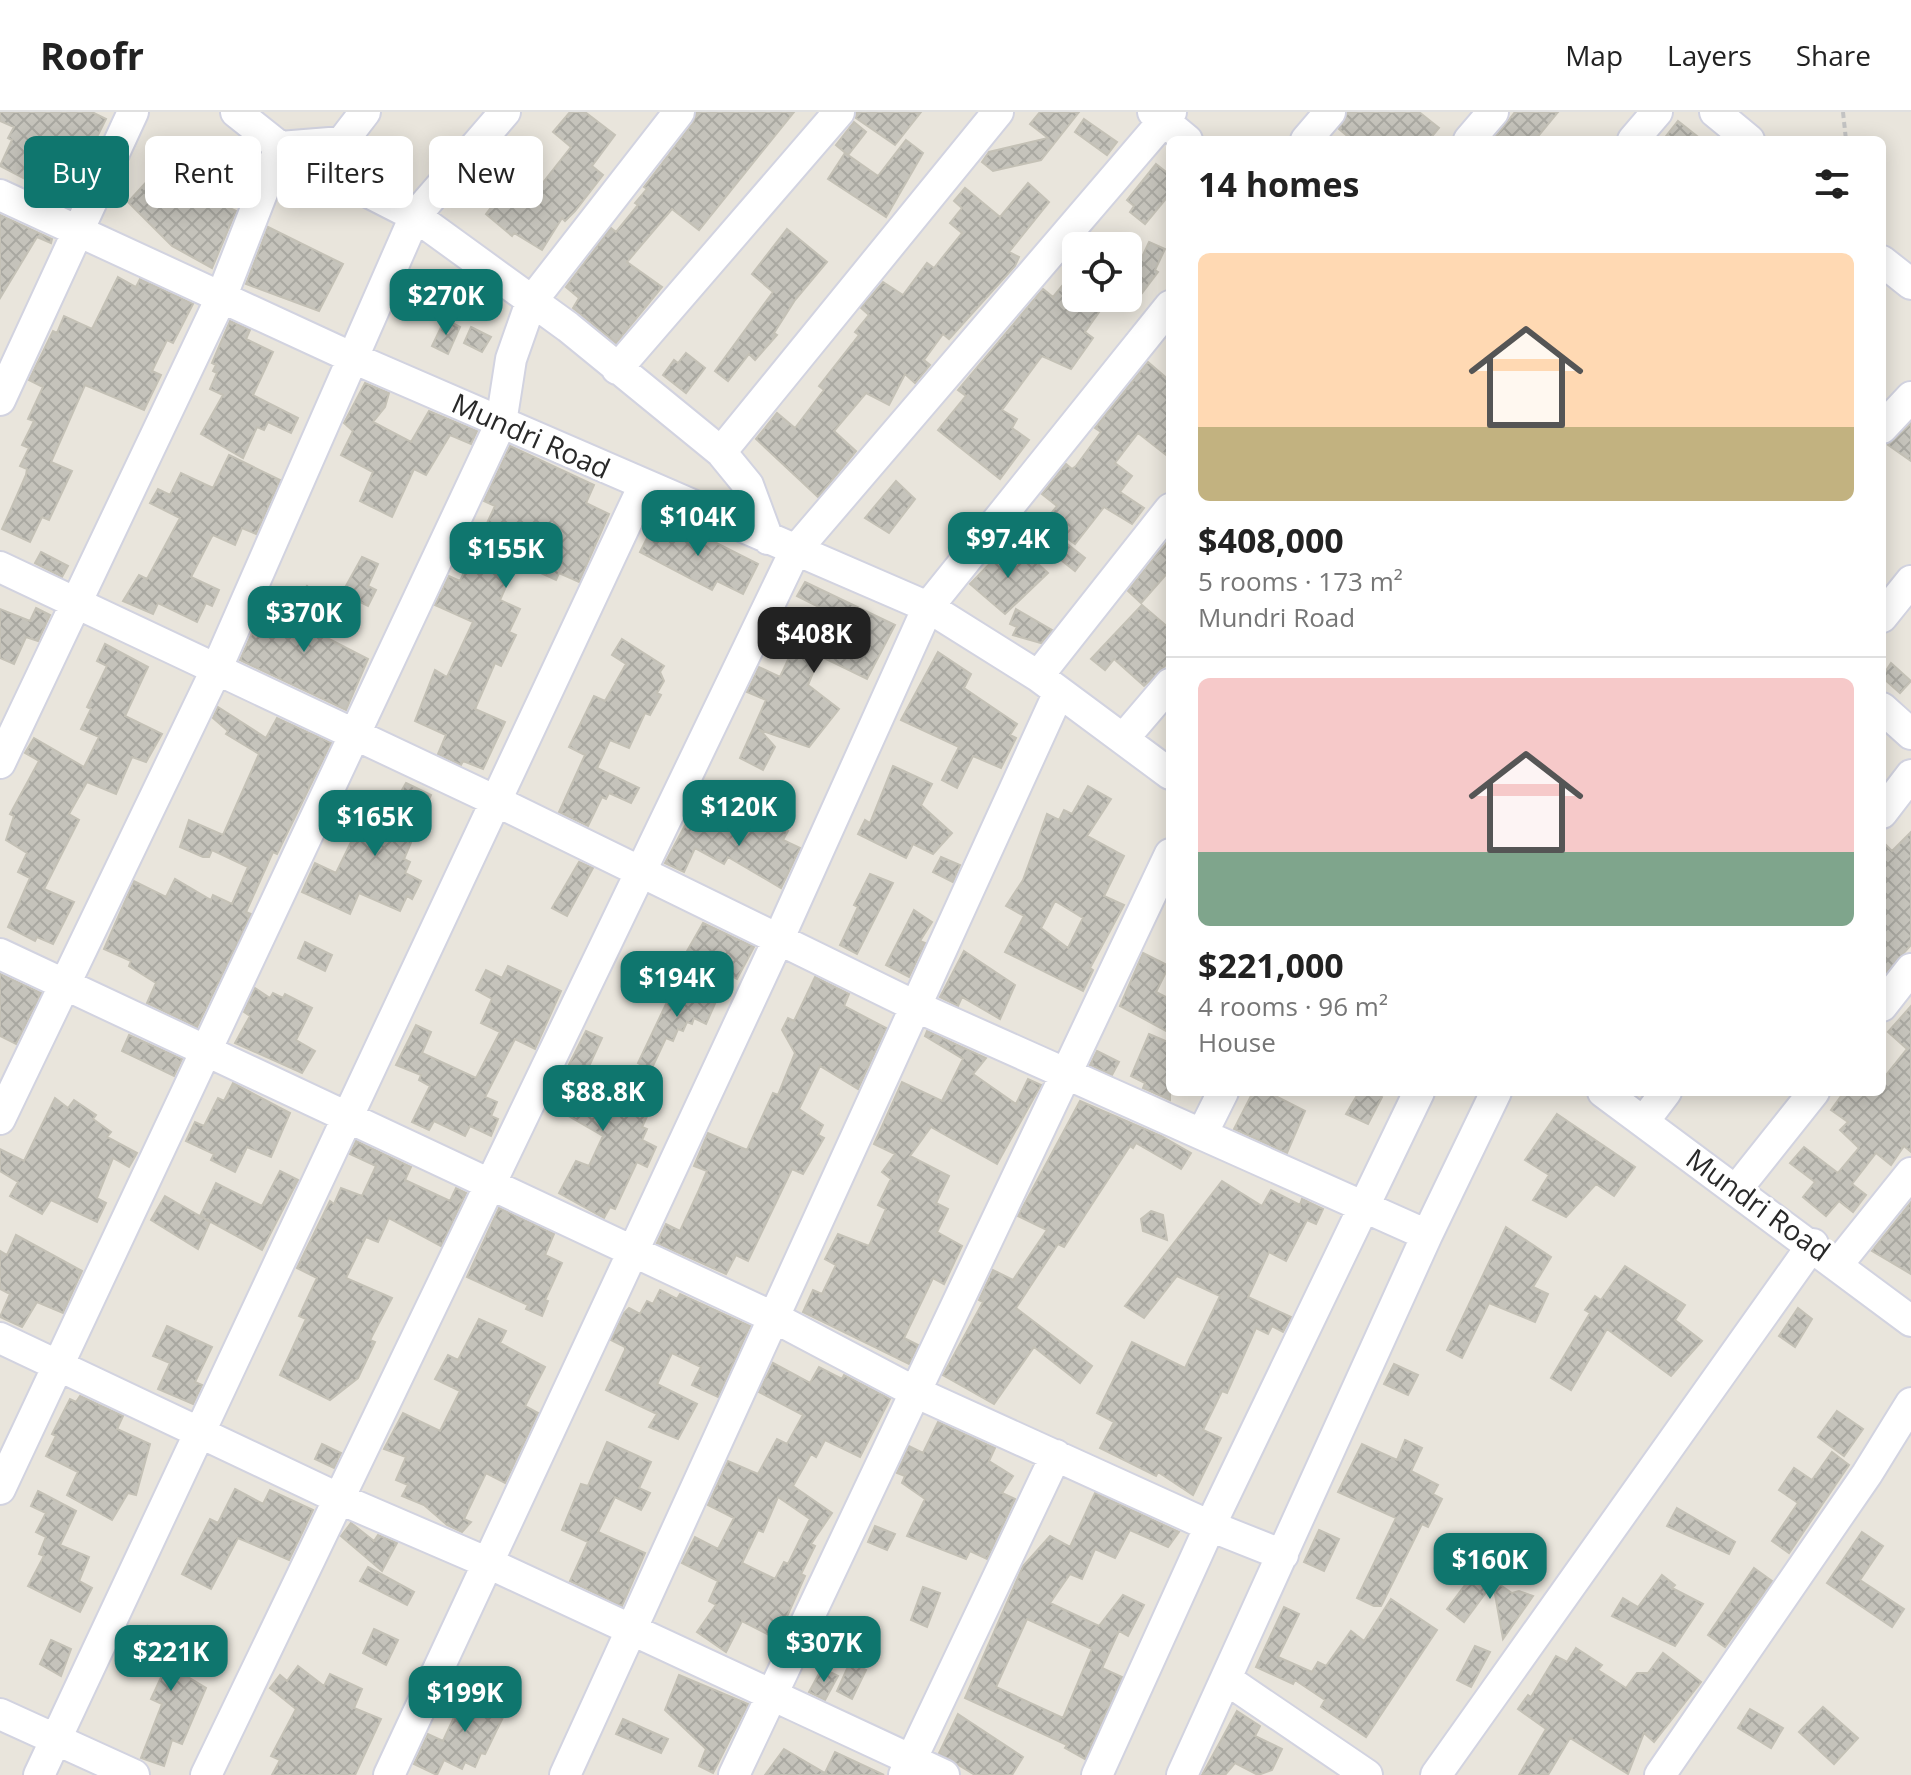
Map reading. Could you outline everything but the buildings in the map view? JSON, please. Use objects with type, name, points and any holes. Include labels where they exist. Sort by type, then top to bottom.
[{"type":"street","points":[[0,400],[133,112]]},
{"type":"street","points":[[236,112],[277,145]]},
{"type":"street","points":[[347,136],[365,112]]},
{"type":"street","points":[[0,1119],[216,670],[415,216],[505,112]]},
{"type":"street","points":[[0,1489],[501,423],[511,359],[531,302],[679,112]]},
{"type":"street","points":[[617,369],[839,112]]},
{"type":"street","points":[[721,452],[998,112]]},
{"type":"street","points":[[1309,136],[1330,112]]},
{"type":"street","points":[[1472,136],[1493,112]]},
{"type":"street","points":[[1636,136],[1657,112]]},
{"type":"street","points":[[1715,112],[1744,136]]},
{"type":"street","points":[[206,1775],[639,870],[782,545],[1163,115],[1183,136]]},
{"type":"street","points":[[0,763],[221,298],[277,155]]},
{"type":"street","name":"Mundri Road","points":[[0,195],[353,358],[928,607],[1048,684],[1166,771]]},
{"type":"street","points":[[399,208],[415,216],[531,302],[721,452],[748,485],[782,545]]},
{"type":"street","points":[[1886,264],[1911,284]]},
{"type":"street","points":[[389,1775],[779,938],[928,607],[1166,311]]},
{"type":"street","points":[[1886,424],[1911,397]]},
{"type":"street","points":[[39,1775],[498,802],[644,485]]},
{"type":"street","points":[[565,1775],[917,1007],[1048,684],[1166,515]]},
{"type":"street","points":[[0,567],[498,802],[917,1007],[1427,1235]]},
{"type":"street","points":[[1886,612],[1911,581]]},
{"type":"street","points":[[1123,739],[1166,689]]},
{"type":"street","points":[[1886,712],[1911,734]]},
{"type":"street","points":[[1886,808],[1911,775]]},
{"type":"street","points":[[734,1775],[913,1391],[1166,862]]},
{"type":"street","points":[[0,954],[775,1318],[913,1391],[1210,1526],[1283,1555]]},
{"type":"street","points":[[1886,1001],[1911,969]]},
{"type":"street","points":[[1202,1134],[1221,1096]]},
{"type":"street","points":[[1097,1775],[1210,1526],[1417,1096]]},
{"type":"street","points":[[1182,1775],[1427,1235],[1494,1096]]},
{"type":"street","name":"Mundri Road","points":[[1609,1096],[1813,1244],[1911,1321]]},
{"type":"street","points":[[1644,1121],[1663,1096]]},
{"type":"street","points":[[1736,1190],[1811,1096]]},
{"type":"street","points":[[1838,1264],[1911,1173]]},
{"type":"street","points":[[1436,1775],[1813,1244]]},
{"type":"street","points":[[0,1338],[340,1499],[486,1562],[772,1695],[908,1767],[944,1775]]},
{"type":"street","points":[[1660,1775],[1867,1474],[1911,1403]]},
{"type":"street","points":[[908,1767],[1056,1455]]},
{"type":"street","points":[[1226,1679],[1367,1775]]},
{"type":"street","points":[[0,1714],[134,1775]]},
{"type":"path","points":[[1843,112],[1846,136]]}]
